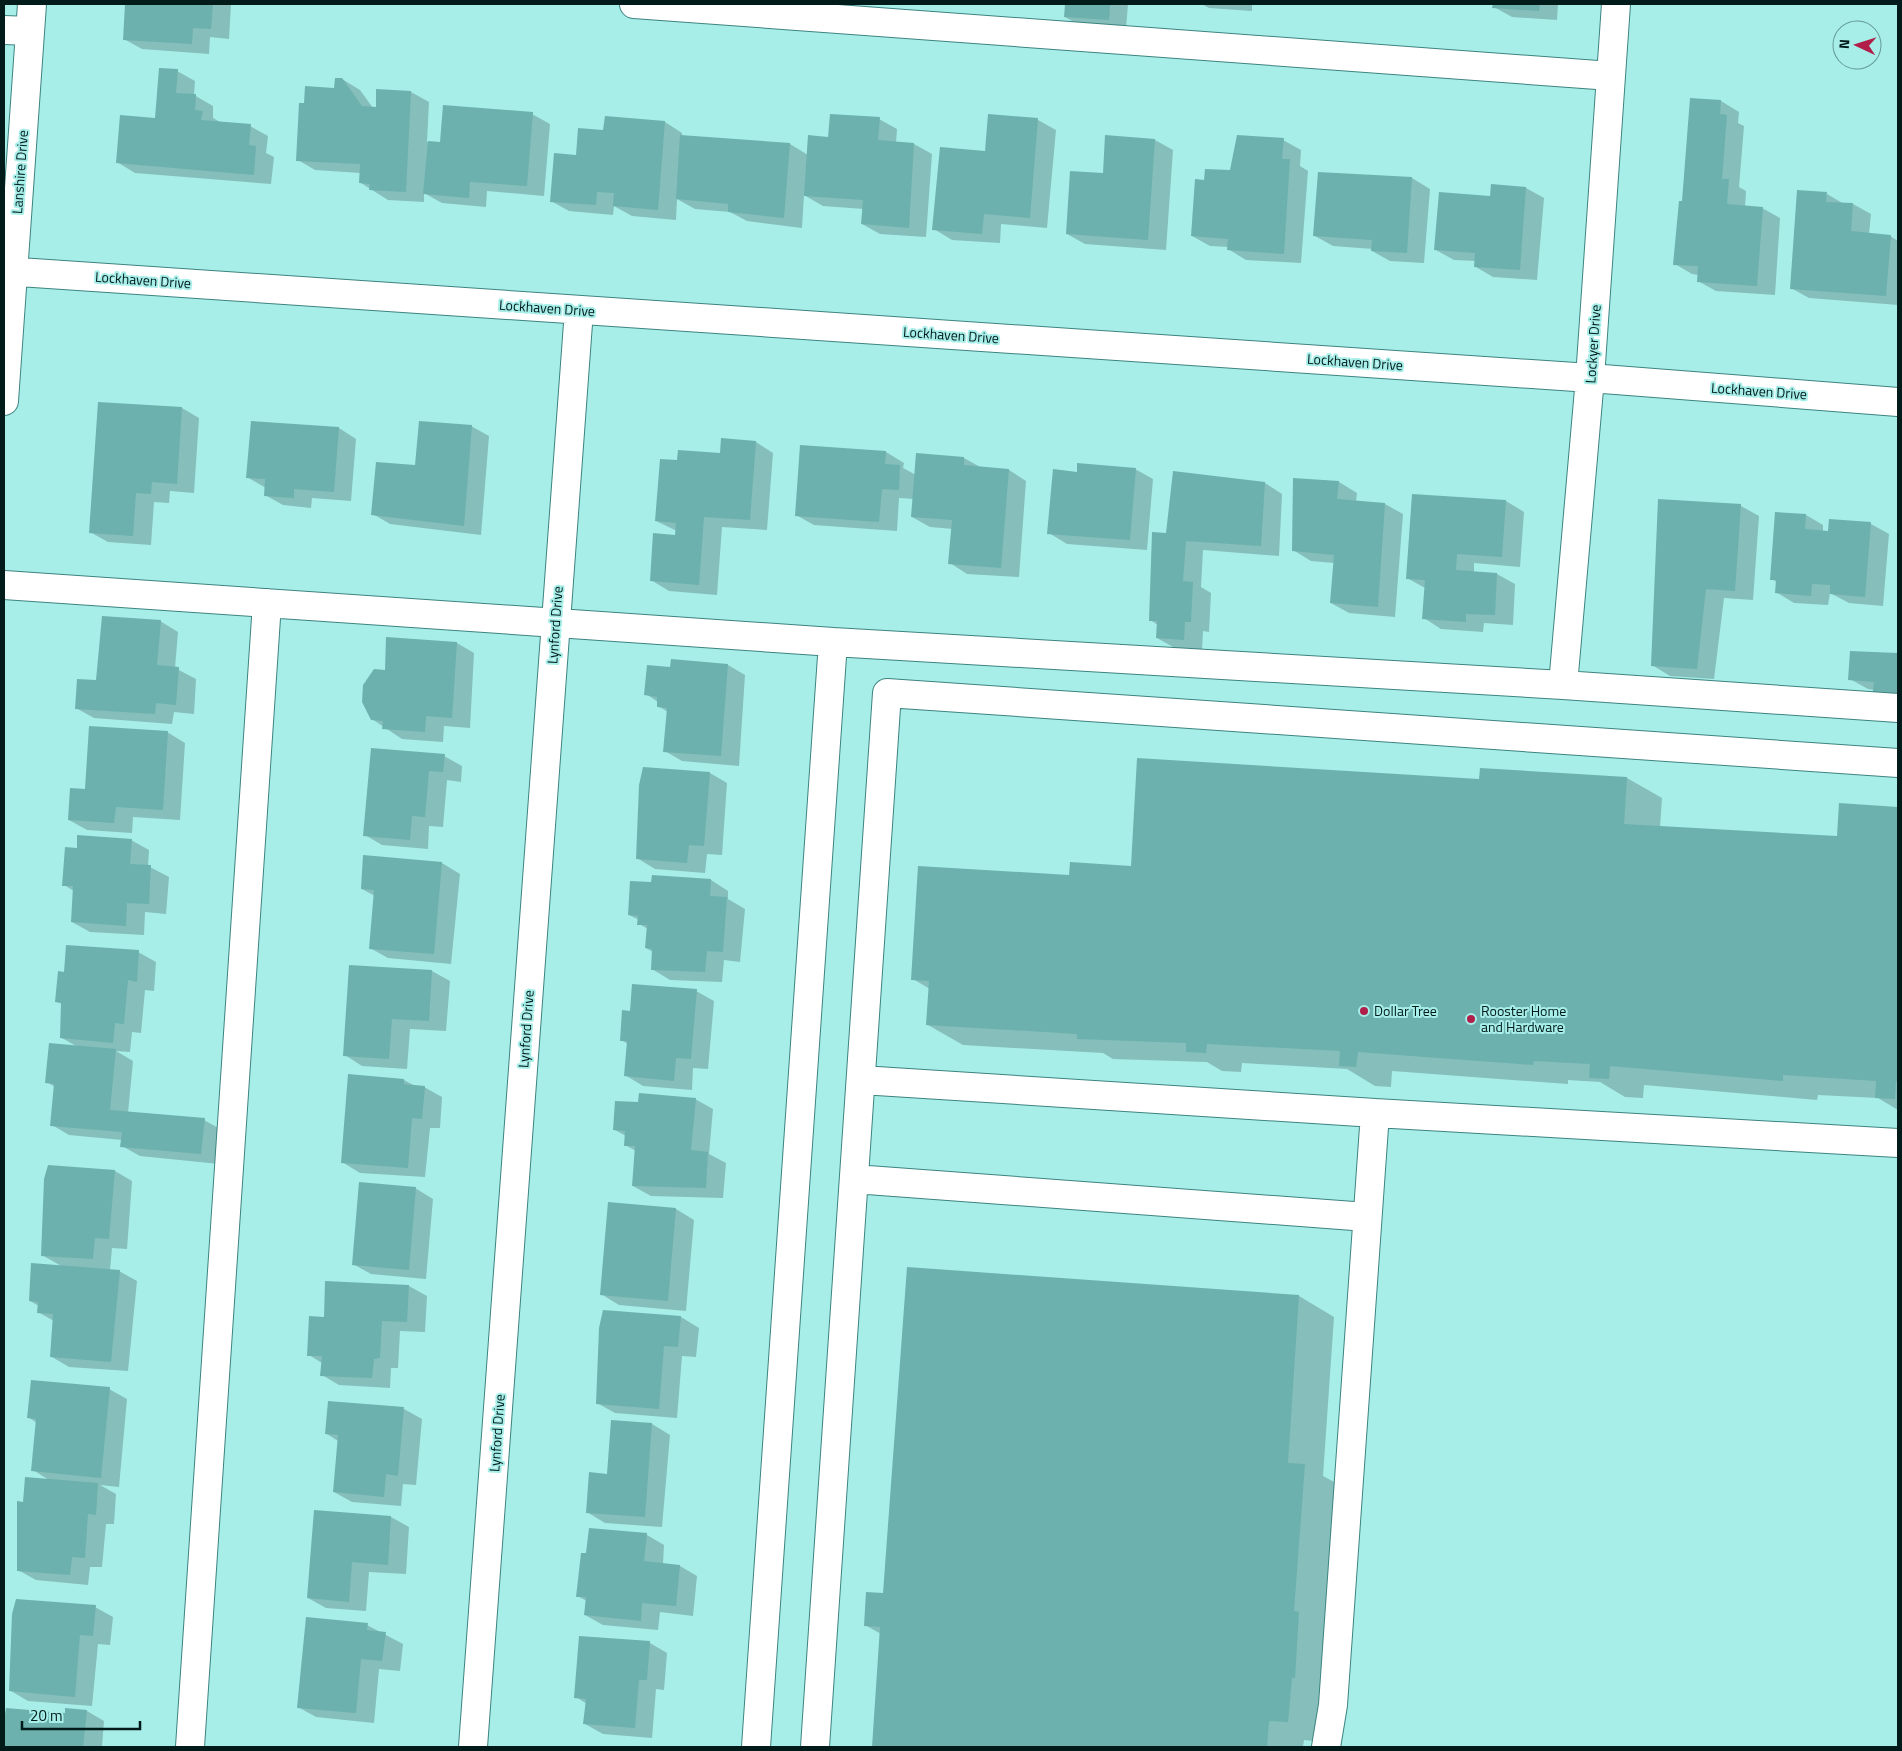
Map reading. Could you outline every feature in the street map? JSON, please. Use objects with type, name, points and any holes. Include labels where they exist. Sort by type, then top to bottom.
[{"type":"street","name":"Lanshire Drive","points":[[4,401],[17,30],[32,4]]},
{"type":"street","points":[[634,4],[1611,76]]},
{"type":"street","name":"Lockyer Drive","points":[[1563,685],[1590,378],[1616,4]]},
{"type":"street","name":"Lockhaven Drive","points":[[8,271],[1590,378],[1898,402]]},
{"type":"street","name":"Lynford Drive","points":[[474,1747],[579,310]]},
{"type":"street","points":[[4,585],[833,642],[1563,685],[1898,708]]},
{"type":"street","points":[[190,1747],[267,603]]},
{"type":"street","points":[[756,1747],[833,642]]},
{"type":"street","points":[[815,1747],[887,693],[1898,762]]},
{"type":"street","points":[[861,1080],[1375,1113],[1898,1143]]},
{"type":"street","points":[[1326,1747],[1333,1705],[1375,1113]]},
{"type":"street","points":[[854,1179],[1368,1217]]},
{"type":"building","points":[[125,4],[213,4],[211,29],[193,28],[192,44],[123,40]]},
{"type":"building","points":[[1065,4],[1110,4],[1109,20],[1064,17]]},
{"type":"building","points":[[1493,4],[1540,4],[1539,11],[1492,8]]},
{"type":"building","points":[[159,68],[178,69],[176,93],[196,94],[195,110],[203,111],[201,120],[251,124],[249,145],[256,146],[254,175],[116,163],[120,115],[155,118]]},
{"type":"building","points":[[335,78],[342,78],[362,106],[376,107],[376,89],[411,91],[406,192],[369,190],[370,184],[359,183],[360,164],[296,161],[299,103],[304,103],[305,86],[334,88]]},
{"type":"building","points":[[1690,98],[1721,100],[1720,114],[1727,115],[1722,179],[1729,179],[1727,204],[1763,207],[1757,286],[1697,282],[1698,266],[1673,265],[1679,201],[1682,201]]},
{"type":"building","points":[[443,105],[533,112],[527,186],[470,182],[469,198],[423,194],[428,141],[440,142]]},
{"type":"building","points":[[830,114],[880,117],[878,140],[914,143],[909,228],[861,224],[863,200],[804,196],[808,135],[828,137]]},
{"type":"building","points":[[988,114],[1038,118],[1030,218],[984,214],[982,234],[932,230],[940,147],[985,151]]},
{"type":"building","points":[[605,116],[665,121],[658,210],[613,206],[614,193],[597,192],[596,205],[550,202],[554,153],[576,155],[578,128],[603,130]]},
{"type":"building","points":[[680,135],[790,143],[784,218],[728,212],[728,204],[676,199]]},
{"type":"building","points":[[1105,135],[1155,139],[1148,240],[1066,234],[1070,171],[1103,173]]},
{"type":"building","points":[[1237,135],[1284,138],[1282,159],[1290,159],[1284,254],[1227,250],[1228,239],[1191,236],[1195,179],[1204,180],[1205,169],[1230,170]]},
{"type":"building","points":[[1318,172],[1412,177],[1407,253],[1371,251],[1372,240],[1313,236]]},
{"type":"building","points":[[1491,184],[1526,187],[1520,270],[1474,267],[1475,253],[1434,250],[1439,192],[1490,196]]},
{"type":"building","points":[[1797,190],[1827,192],[1826,202],[1853,203],[1851,231],[1891,235],[1886,296],[1790,289]]},
{"type":"building","points":[[98,402],[182,407],[177,484],[152,482],[151,494],[136,493],[133,536],[89,533]]},
{"type":"building","points":[[251,421],[339,427],[334,492],[294,489],[294,498],[264,496],[265,479],[246,478]]},
{"type":"building","points":[[419,421],[472,425],[464,526],[371,515],[376,462],[415,465]]},
{"type":"building","points":[[721,438],[756,441],[750,520],[704,517],[699,585],[650,581],[653,533],[675,535],[676,523],[655,521],[660,459],[677,460],[678,450],[720,453]]},
{"type":"building","points":[[800,445],[886,451],[885,464],[900,465],[899,490],[882,489],[879,522],[795,516]]},
{"type":"building","points":[[916,453],[964,457],[964,465],[1009,469],[1001,568],[948,564],[952,520],[911,517]]},
{"type":"building","points":[[1077,463],[1136,468],[1130,540],[1047,534],[1053,469],[1077,472]]},
{"type":"building","points":[[1173,471],[1265,482],[1261,546],[1186,541],[1183,581],[1193,582],[1191,622],[1185,622],[1184,640],[1156,638],[1157,621],[1149,621],[1152,532],[1166,533]]},
{"type":"building","points":[[1293,478],[1339,481],[1337,499],[1385,503],[1378,607],[1330,603],[1334,555],[1292,551]]},
{"type":"building","points":[[1412,494],[1506,500],[1502,557],[1457,554],[1456,570],[1497,573],[1495,615],[1466,614],[1466,622],[1422,619],[1425,580],[1406,579]]},
{"type":"building","points":[[1658,499],[1741,504],[1735,591],[1706,589],[1697,669],[1651,666]]},
{"type":"building","points":[[1775,512],[1806,514],[1805,529],[1828,531],[1829,519],[1871,522],[1865,597],[1830,594],[1830,585],[1812,584],[1811,596],[1775,593],[1776,580],[1770,580]]},
{"type":"building","points":[[102,616],[161,620],[157,665],[179,667],[176,705],[156,703],[155,714],[75,709],[77,679],[96,680]]},
{"type":"building","points":[[386,637],[457,642],[452,718],[426,716],[425,732],[382,729],[383,721],[371,720],[362,702],[363,685],[374,669],[385,670]]},
{"type":"building","points":[[1850,651],[1898,653],[1898,702],[1872,700],[1874,682],[1848,680]]},
{"type":"building","points":[[671,659],[728,664],[721,756],[663,752],[667,708],[657,707],[657,697],[644,695],[647,665],[670,667]]},
{"type":"building","points":[[89,726],[168,731],[163,810],[116,807],[114,823],[68,820],[70,788],[85,789]]},
{"type":"building","points":[[371,748],[445,754],[443,772],[429,771],[425,817],[412,816],[410,840],[363,836]]},
{"type":"building","points":[[1137,758],[1479,779],[1480,768],[1627,777],[1624,824],[1837,836],[1839,803],[1898,807],[1898,1082],[1896,1081],[1895,1099],[1875,1098],[1876,1081],[1783,1075],[1783,1081],[1610,1066],[1609,1079],[1589,1078],[1590,1064],[1534,1061],[1533,1065],[1358,1052],[1356,1067],[1339,1066],[1340,1051],[1207,1044],[1206,1053],[1186,1052],[1186,1043],[1077,1039],[1077,1034],[926,1025],[929,981],[911,980],[918,866],[1069,875],[1070,862],[1131,866]]},
{"type":"building","points":[[643,767],[710,772],[704,846],[689,845],[687,863],[636,859],[639,785]]},
{"type":"building","points":[[77,835],[132,839],[130,864],[151,865],[149,904],[127,903],[126,926],[71,922],[73,886],[62,886],[65,847],[77,848]]},
{"type":"building","points":[[363,855],[442,862],[434,954],[369,949],[374,890],[361,889]]},
{"type":"building","points":[[652,875],[711,879],[710,896],[727,897],[723,952],[707,951],[705,972],[651,970],[652,949],[645,948],[647,925],[637,925],[638,916],[628,915],[630,881],[651,882]]},
{"type":"building","points":[[66,945],[139,950],[137,982],[128,980],[124,1024],[115,1023],[113,1043],[60,1038],[61,1003],[55,1002],[58,971],[64,972]]},
{"type":"building","points":[[349,965],[432,970],[429,1021],[392,1019],[389,1059],[343,1056]]},
{"type":"building","points":[[632,984],[697,989],[691,1059],[676,1058],[674,1081],[624,1076],[627,1041],[620,1041],[622,1010],[630,1011]]},
{"type":"building","points":[[49,1043],[116,1049],[110,1110],[205,1118],[201,1154],[120,1147],[122,1132],[50,1126],[54,1084],[45,1083]]},
{"type":"building","points":[[348,1074],[404,1079],[404,1084],[425,1086],[422,1119],[412,1118],[408,1168],[341,1163]]},
{"type":"building","points":[[639,1093],[696,1098],[691,1150],[708,1152],[706,1188],[632,1186],[635,1146],[624,1146],[625,1131],[613,1130],[615,1101],[638,1102]]},
{"type":"building","points":[[48,1165],[115,1170],[109,1239],[95,1238],[93,1259],[41,1256],[44,1179]]},
{"type":"building","points":[[359,1182],[416,1187],[409,1270],[352,1265]]},
{"type":"building","points":[[608,1202],[676,1208],[668,1301],[600,1295]]},
{"type":"building","points":[[31,1263],[120,1270],[111,1362],[50,1357],[53,1314],[37,1313],[38,1302],[29,1301]]},
{"type":"building","points":[[907,1267],[1299,1295],[1288,1463],[1305,1464],[1294,1611],[1299,1612],[1295,1678],[1292,1678],[1288,1722],[1269,1721],[1267,1747],[872,1747],[880,1627],[864,1626],[866,1592],[883,1593]]},
{"type":"building","points":[[325,1281],[409,1285],[407,1322],[382,1321],[380,1358],[374,1359],[372,1378],[320,1376],[322,1356],[307,1356],[309,1316],[324,1317]]},
{"type":"building","points":[[603,1310],[681,1316],[678,1347],[664,1346],[659,1409],[596,1404],[599,1328]]},
{"type":"building","points":[[31,1380],[110,1387],[101,1478],[31,1471],[36,1419],[27,1418]]},
{"type":"building","points":[[328,1401],[404,1407],[398,1476],[386,1474],[384,1497],[333,1492],[338,1435],[325,1434]]},
{"type":"building","points":[[611,1420],[652,1423],[645,1517],[586,1513],[589,1472],[607,1474]]},
{"type":"building","points":[[25,1477],[98,1483],[96,1515],[88,1514],[85,1558],[72,1557],[70,1575],[17,1571],[17,1501],[23,1502]]},
{"type":"building","points":[[314,1510],[391,1516],[388,1565],[352,1562],[349,1602],[307,1598]]},
{"type":"building","points":[[589,1528],[647,1533],[644,1561],[680,1565],[676,1606],[642,1603],[641,1621],[584,1615],[586,1597],[576,1597],[581,1553],[586,1553]]},
{"type":"building","points":[[16,1599],[96,1605],[93,1636],[80,1635],[75,1697],[9,1691],[12,1614]]},
{"type":"building","points":[[306,1617],[368,1623],[367,1630],[386,1632],[382,1661],[361,1659],[356,1713],[297,1708]]},
{"type":"building","points":[[579,1636],[650,1641],[647,1680],[639,1680],[635,1728],[583,1724],[586,1699],[574,1698]]},
{"type":"building","points":[[6,1708],[65,1713],[65,1708],[87,1710],[83,1747],[4,1747]]},
{"type":"place","name":"Dollar Tree","points":[[1364,1011]]},
{"type":"place","name":"Rooster Home and Hardware","points":[[1471,1019]]}]
